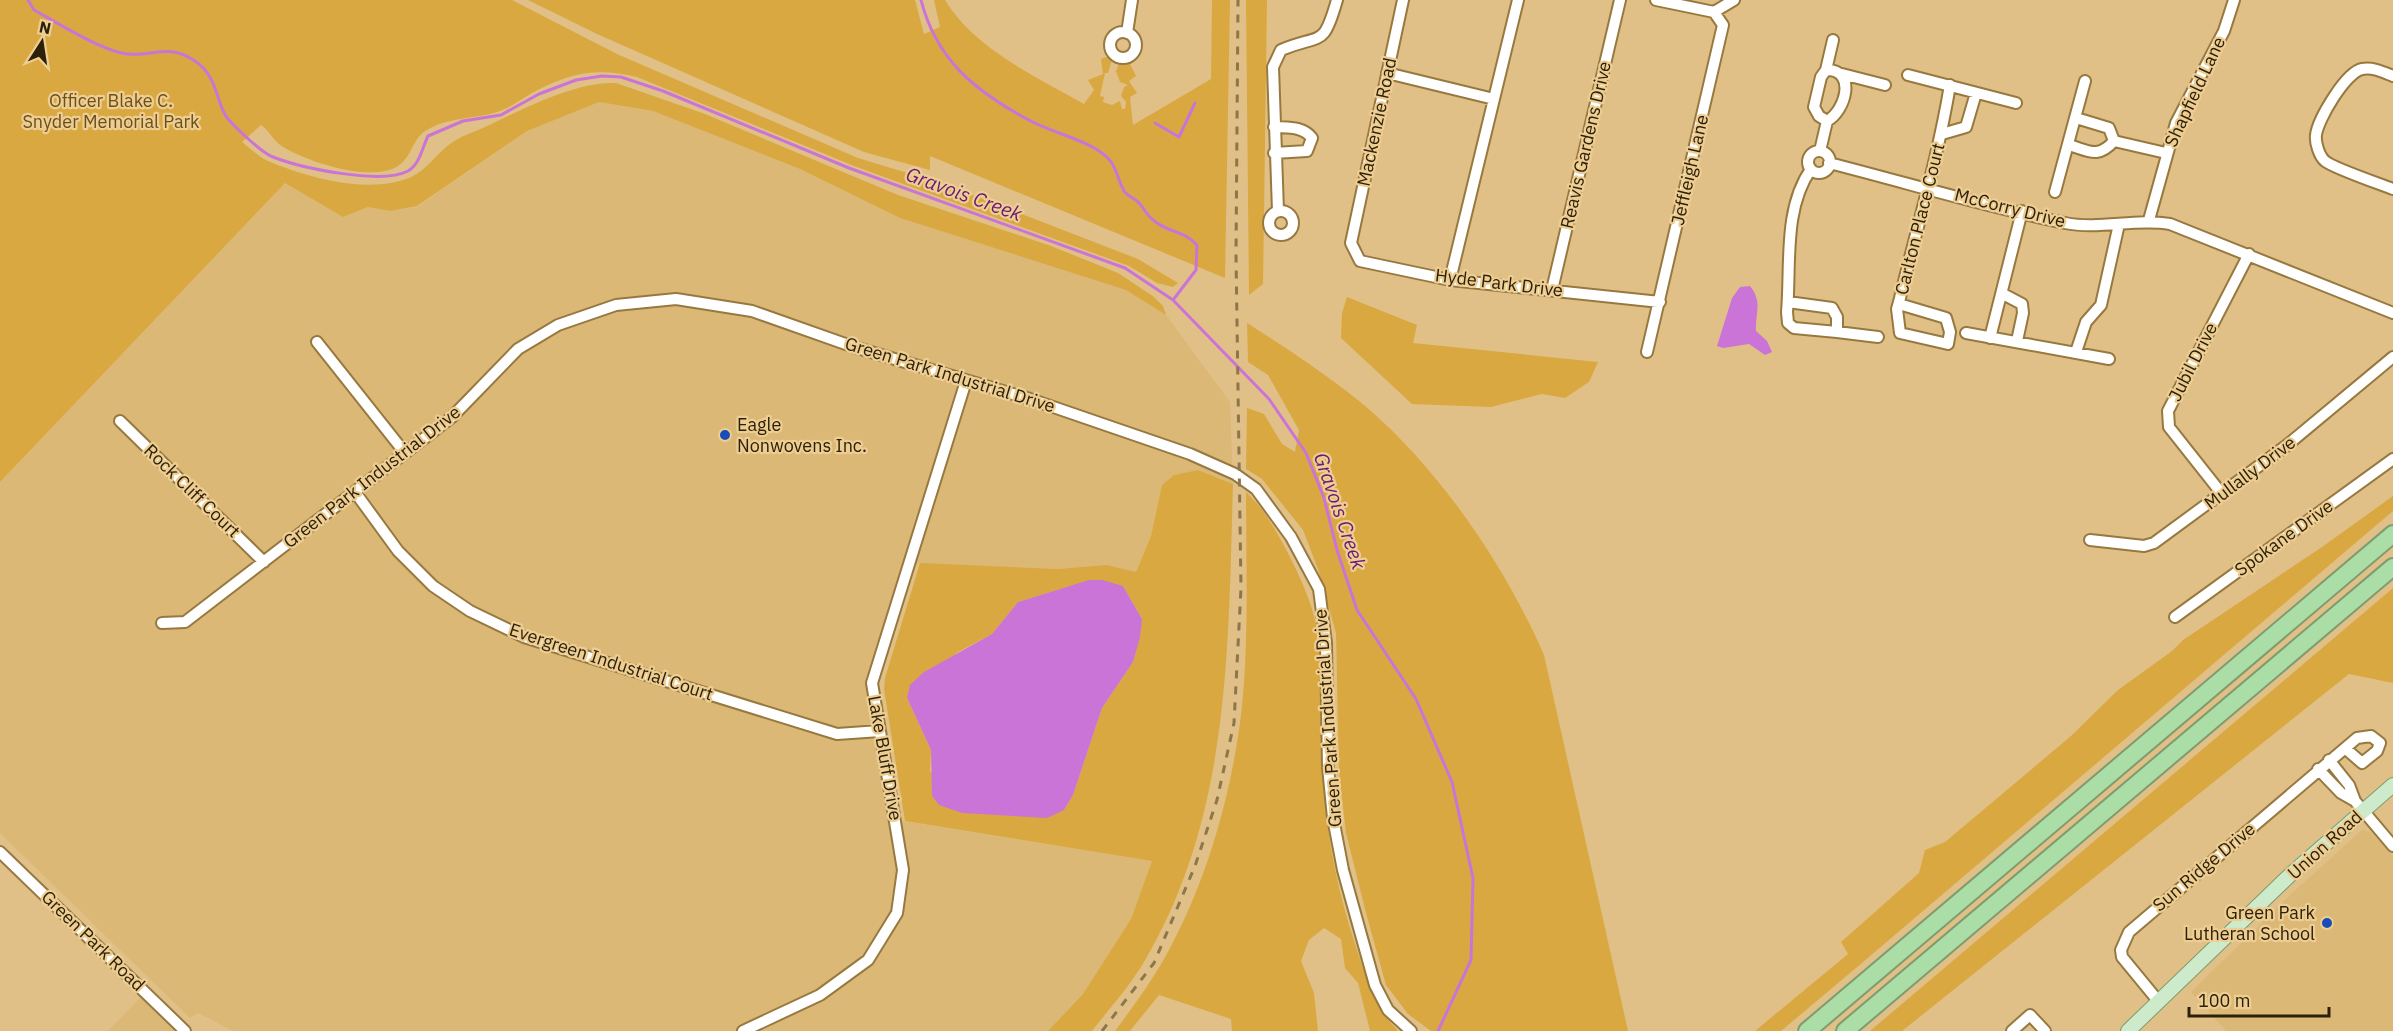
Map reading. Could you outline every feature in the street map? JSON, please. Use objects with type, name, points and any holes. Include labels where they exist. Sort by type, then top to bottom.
[{"type":"highway","points":[[1807,1031],[2393,534]]},
{"type":"highway","points":[[1845,1031],[2393,567]]},
{"type":"main road","name":"Union Road","points":[[2132,1030],[2359,806],[2393,785]]},
{"type":"street","points":[[1127,33],[1132,0]]},
{"type":"street","points":[[1278,212],[1274,153],[1273,67],[1281,50],[1314,41],[1326,33],[1337,0]]},
{"type":"street","name":"Mackenzie Road","points":[[1351,243],[1403,0]]},
{"type":"street","points":[[1450,280],[1518,0]]},
{"type":"street","name":"Reavis Gardens Drive","points":[[1552,290],[1620,0]]},
{"type":"street","points":[[1656,0],[1714,12],[1734,0]]},
{"type":"street","name":"Shapfield Lane","points":[[2149,220],[2176,123],[2224,31],[2234,0]]},
{"type":"street","name":"Jeffleigh Lane","points":[[1647,352],[1723,25],[1714,12]]},
{"type":"street","points":[[1827,121],[1819,116],[1814,107],[1833,40]]},
{"type":"street","points":[[2393,76],[2374,69],[2361,69],[2350,74],[2332,100],[2316,135],[2318,148],[2325,160],[2393,189]]},
{"type":"street","points":[[1826,70],[1886,85]]},
{"type":"street","points":[[1387,73],[1494,99]]},
{"type":"street","points":[[1820,151],[1827,121],[1840,110],[1847,83],[1842,74]]},
{"type":"street","points":[[1908,75],[2016,103]]},
{"type":"street","points":[[2055,192],[2085,81]]},
{"type":"street","name":"Carlton Place Court","points":[[1899,304],[1946,318],[1950,332],[1948,344],[1900,333],[1899,304],[1926,188],[1942,134],[1950,85]]},
{"type":"street","name":"Carlton Place Court","points":[[1942,134],[1966,128],[1976,93]]},
{"type":"street","points":[[2076,118],[2109,128],[2114,141]]},
{"type":"street","points":[[1274,127],[1300,129],[1312,138],[1306,151],[1274,153]]},
{"type":"street","points":[[2114,141],[2166,153]]},
{"type":"street","points":[[2069,145],[2099,153],[2106,151],[2114,141]]},
{"type":"street","points":[[1811,169],[1820,172],[1826,170],[1829,164],[1828,157],[1820,151],[1814,152],[1809,157],[1811,169],[1797,200],[1790,240],[1788,323],[1794,328],[1878,337]]},
{"type":"street","name":"McCorry Drive","points":[[1829,164],[2067,223],[2119,224],[2149,220],[2170,224],[2393,313]]},
{"type":"street","points":[[1990,338],[2022,212]]},
{"type":"street","points":[[2076,352],[2086,321],[2101,304],[2119,224]]},
{"type":"street","name":"Hyde Park Drive","points":[[1351,243],[1360,261],[1365,263],[1450,280],[1660,302]]},
{"type":"street","name":"Jubil Drive","points":[[2222,494],[2169,426],[2168,411],[2249,254]]},
{"type":"street","points":[[2003,294],[2022,304],[2023,314],[2017,341]]},
{"type":"street","name":"Green Park Industrial Drive","points":[[162,623],[184,622],[355,492],[452,417],[518,349],[558,325],[616,305],[676,299],[743,309],[966,381],[1030,399],[1144,438],[1235,474],[1256,489],[1291,537],[1319,589],[1326,643],[1328,767],[1333,818],[1343,870],[1375,985],[1388,1010],[1410,1030]]},
{"type":"street","points":[[1788,302],[1832,308],[1837,317],[1837,332]]},
{"type":"street","points":[[1966,333],[2109,359]]},
{"type":"street","points":[[317,342],[405,453]]},
{"type":"street","name":"Mullally Drive","points":[[2090,540],[2144,546],[2154,543],[2286,446],[2393,357]]},
{"type":"street","name":"Lake Bluff Drive","points":[[743,1031],[820,995],[868,960],[897,914],[903,870],[872,683],[966,381]]},
{"type":"street","name":"Rock Cliff Court","points":[[120,421],[264,562]]},
{"type":"street","name":"Spokane Drive","points":[[2175,616],[2393,459]]},
{"type":"street","name":"Evergreen Industrial Court","points":[[355,492],[389,541],[433,586],[470,611],[524,637],[837,734],[880,731]]},
{"type":"street","name":"Sun Ridge Drive","points":[[2159,1002],[2122,957],[2121,950],[2129,932],[2318,769],[2346,749]]},
{"type":"street","points":[[2329,760],[2349,785],[2359,806],[2393,846]]},
{"type":"street","points":[[2318,769],[2341,794],[2359,806]]},
{"type":"street","name":"Green Park Road","points":[[0,852],[185,1031]]},
{"type":"street","points":[[2012,1031],[2030,1015],[2045,1031]]},
{"type":"shaded area","points":[[598,102],[653,111],[800,169],[900,218],[1126,290],[1166,315],[1230,402],[1233,484],[1198,470],[1174,475],[1162,485],[1151,536],[1136,572],[1107,565],[1057,569],[903,563],[868,673],[868,703],[890,819],[1152,861],[1131,919],[1083,994],[1048,1031],[233,1031],[198,1013],[190,1018],[0,833],[0,482],[285,183],[343,217],[368,207],[390,211],[417,207],[527,131]]},
{"type":"shaded area","points":[[1750,286],[1757,303],[1756,331],[1767,341],[1772,352],[1765,355],[1749,344],[1723,348],[1717,346],[1732,298],[1740,287]]},
{"type":"shaded area","points":[[1089,580],[1102,580],[1123,586],[1142,619],[1133,662],[1102,708],[1073,795],[1064,810],[1047,818],[962,813],[939,805],[932,796],[931,750],[907,698],[910,685],[924,672],[992,634],[1018,602]]},
{"type":"shaded area","name":"Green Park Lutheran School","points":[[2362,830],[2371,832],[2393,856],[2393,1031],[2226,1031],[2191,992],[2292,893]]},
{"type":"shaded area","points":[[141,997],[176,1031],[108,1031]]},
{"type":"green space","name":"Officer Blake C. Snyder Memorial Park","points":[[0,0],[512,0],[617,54],[858,158],[947,185],[1138,259],[1178,283],[1173,287],[1157,283],[1129,266],[854,166],[637,77],[622,74],[596,72],[571,77],[545,86],[500,111],[434,126],[417,139],[403,162],[386,171],[356,171],[308,159],[280,145],[261,125],[242,142],[265,159],[301,173],[339,182],[377,184],[395,182],[411,177],[422,170],[454,141],[533,104],[584,86],[616,83],[705,114],[898,195],[1051,246],[1118,273],[1154,297],[1163,306],[1166,315],[1126,290],[900,218],[800,169],[653,111],[599,102],[527,131],[417,206],[390,211],[368,207],[343,217],[285,183],[0,482]]},
{"type":"green space","points":[[528,0],[915,0],[924,34],[940,27],[934,0],[945,0],[972,33],[989,47],[1026,72],[1084,104],[1094,90],[1088,80],[1103,74],[1101,59],[1109,56],[1112,60],[1108,73],[1105,73],[1100,96],[1104,97],[1103,102],[1112,105],[1120,101],[1122,109],[1125,109],[1126,102],[1121,96],[1124,87],[1128,85],[1120,82],[1116,71],[1119,64],[1130,64],[1136,76],[1129,81],[1137,93],[1130,97],[1133,125],[1211,79],[1212,0],[1230,0],[1225,278],[930,156],[930,170],[864,152],[597,34]]},
{"type":"green space","points":[[1246,0],[1267,0],[1263,284],[1249,295]]},
{"type":"green space","points":[[1347,297],[1417,325],[1413,343],[1598,362],[1589,382],[1565,398],[1542,394],[1491,407],[1412,404],[1341,338],[1342,313]]},
{"type":"green space","points":[[1247,323],[1345,390],[1406,444],[1434,476],[1485,546],[1527,619],[1544,655],[1628,1031],[1431,1031],[1408,1014],[1386,985],[1346,833],[1339,772],[1336,633],[1318,569],[1303,530],[1262,479],[1246,469],[1247,408],[1264,414],[1282,444],[1295,452],[1299,430],[1268,375],[1248,362]]},
{"type":"green space","points":[[1198,470],[1233,484],[1226,669],[1209,789],[1194,848],[1173,906],[1144,962],[1126,989],[1092,1031],[1048,1031],[1083,994],[1131,919],[1152,861],[905,821],[884,689],[885,678],[920,563],[1057,569],[1107,565],[1136,572],[1151,536],[1162,485],[1174,475]],"holes":[[[1070,586],[1123,586],[1142,619],[1133,662],[1102,708],[1073,795],[1064,810],[930,772],[931,750],[907,698],[958,652],[992,634],[1018,602]]]},
{"type":"green space","points":[[1246,492],[1262,510],[1283,544],[1301,580],[1315,619],[1322,664],[1324,791],[1335,870],[1350,928],[1368,981],[1383,1012],[1398,1031],[1370,1031],[1358,983],[1345,968],[1341,939],[1324,928],[1309,940],[1301,961],[1314,993],[1318,1031],[1232,1031],[1231,1019],[1159,995],[1130,1031],[1115,1031],[1158,969],[1184,920],[1208,861],[1226,799],[1238,737],[1246,653]]},
{"type":"green space","points":[[2393,496],[2393,511],[1781,1031],[1755,1031],[1848,954],[1841,942],[1919,873],[1925,850],[1945,842],[2071,736],[2118,690],[2172,651],[2183,640],[2322,547]]},
{"type":"green space","points":[[2393,588],[2393,683],[2349,674],[1902,1031],[1870,1031]]},
{"type":"waterway","name":"Gravois Creek","points":[[28,0],[34,10],[107,48],[129,54],[170,51],[195,61],[209,75],[224,113],[237,129],[268,155],[302,166],[361,176],[396,175],[412,168],[428,136],[463,121],[501,115],[539,94],[576,80],[602,76],[621,77],[663,91],[849,168],[1125,268],[1173,300],[1269,399],[1306,453],[1324,498],[1337,550],[1357,610],[1416,699],[1452,782],[1473,878],[1471,960],[1438,1031]]},
{"type":"waterway","points":[[921,0],[936,39],[947,56],[974,84],[1025,118],[1088,144],[1103,154],[1114,167],[1124,191],[1139,203],[1156,223],[1186,236],[1197,245],[1196,270],[1173,300]]},
{"type":"waterway","points":[[1155,123],[1179,137],[1195,103]]},
{"type":"railway","points":[[1102,1031],[1154,963],[1195,866],[1217,800],[1234,723],[1241,588],[1236,255],[1238,0]]},
{"type":"place","name":"Eagle Nonwovens Inc.","points":[[725,435]]},
{"type":"place","name":"Green Park Lutheran School","points":[[2327,923]]}]
